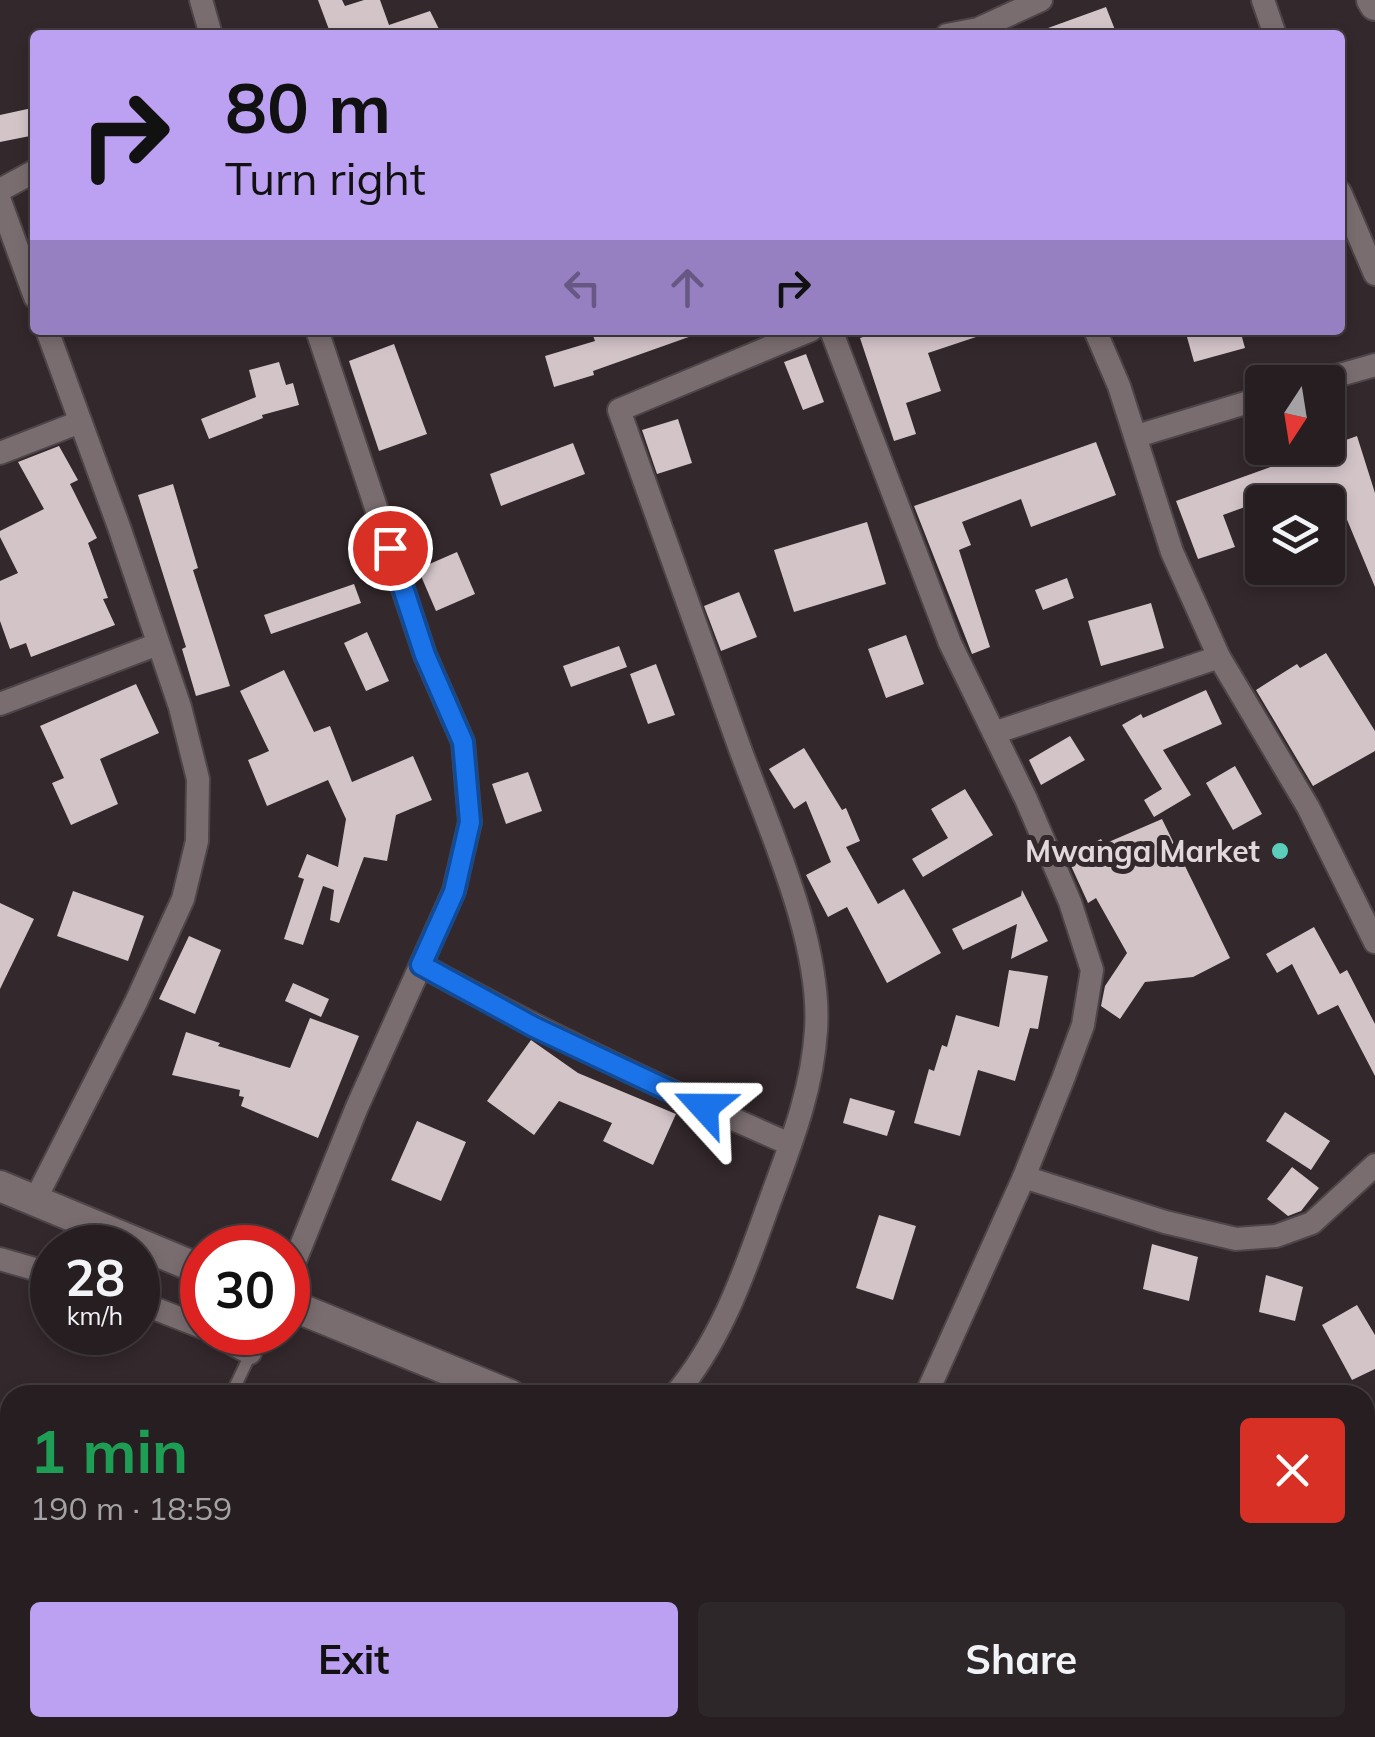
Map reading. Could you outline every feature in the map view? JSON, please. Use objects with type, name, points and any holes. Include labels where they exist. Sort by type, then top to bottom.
[{"type":"main road","points":[[0,1186],[180,1261]]},
{"type":"main road","points":[[310,1313],[486,1385]]},
{"type":"street","points":[[201,0],[210,30]]},
{"type":"street","points":[[983,30],[1040,0]]},
{"type":"street","points":[[1263,0],[1274,30]]},
{"type":"street","points":[[0,190],[30,174]]},
{"type":"street","points":[[0,201],[30,283]]},
{"type":"street","points":[[1345,204],[1375,274]]},
{"type":"street","points":[[34,1200],[183,900],[196,841],[198,780],[180,707],[49,335]]},
{"type":"street","points":[[309,1225],[454,892],[470,822],[463,742],[425,655],[319,335]]},
{"type":"street","points":[[684,1385],[698,1368],[741,1284],[809,1088],[816,1029],[814,984],[805,936],[619,410],[799,335]]},
{"type":"street","points":[[832,335],[950,644],[1026,799],[1070,902],[1092,970],[1083,1025],[1024,1177],[930,1385]]},
{"type":"street","points":[[1097,335],[1137,436],[1172,552],[1219,657],[1308,808],[1375,942]]},
{"type":"street","points":[[1345,374],[1375,365]]},
{"type":"street","points":[[1137,436],[1245,403]]},
{"type":"street","points":[[0,453],[80,422]]},
{"type":"street","points":[[0,704],[158,644]]},
{"type":"street","points":[[994,734],[1219,657]]},
{"type":"street","points":[[421,965],[552,1036],[790,1144]]},
{"type":"street","points":[[1024,1177],[1164,1222],[1236,1239],[1276,1236],[1312,1224],[1375,1165]]},
{"type":"street","points":[[0,1259],[30,1268]]},
{"type":"lane","points":[[236,1385],[249,1355]]},
{"type":"building","points":[[318,0],[342,0],[345,6],[380,0],[389,25],[430,11],[440,30],[329,30]]},
{"type":"building","points":[[1106,7],[1115,30],[1043,30]]},
{"type":"building","points":[[30,108],[30,136],[0,142],[0,115]]},
{"type":"building","points":[[593,335],[694,335],[554,387],[545,356],[595,341]]},
{"type":"building","points":[[982,335],[928,353],[941,391],[906,403],[916,434],[894,441],[860,338]]},
{"type":"building","points":[[1186,335],[1241,335],[1245,348],[1194,362]]},
{"type":"building","points":[[394,344],[427,434],[379,451],[349,361]]},
{"type":"building","points":[[806,354],[824,402],[803,410],[784,362]]},
{"type":"building","points":[[279,362],[286,385],[293,383],[299,405],[262,415],[263,418],[209,439],[201,419],[256,397],[249,370]]},
{"type":"building","points":[[678,419],[692,463],[657,474],[642,430]]},
{"type":"building","points":[[1357,436],[1375,493],[1375,587],[1345,515],[1345,485],[1245,485],[1245,507],[1223,515],[1235,547],[1198,559],[1176,501],[1276,465],[1345,465],[1345,440]]},
{"type":"building","points":[[1096,442],[1116,495],[1031,527],[1021,499],[962,522],[971,545],[959,550],[990,647],[972,654],[914,506]]},
{"type":"building","points":[[573,443],[585,474],[501,506],[490,474]]},
{"type":"building","points":[[59,446],[78,480],[70,484],[97,538],[88,543],[108,598],[103,599],[115,625],[31,657],[26,643],[10,649],[0,621],[0,581],[18,573],[0,531],[44,509],[18,462]]},
{"type":"building","points":[[173,484],[198,568],[193,570],[230,686],[196,696],[182,649],[186,647],[138,495]]},
{"type":"building","points":[[867,522],[886,584],[794,612],[774,550]]},
{"type":"building","points":[[457,552],[475,594],[436,611],[418,569]]},
{"type":"building","points":[[1067,578],[1074,598],[1043,610],[1035,590]]},
{"type":"building","points":[[354,584],[361,603],[271,634],[264,615]]},
{"type":"building","points":[[739,592],[757,637],[721,651],[704,606]]},
{"type":"building","points":[[1151,603],[1164,648],[1101,666],[1088,621]]},
{"type":"building","points":[[367,632],[389,681],[366,691],[344,643]]},
{"type":"building","points":[[906,635],[924,684],[886,698],[868,649]]},
{"type":"building","points":[[619,646],[627,667],[571,687],[563,666]]},
{"type":"building","points":[[1326,653],[1375,731],[1375,751],[1313,786],[1256,690],[1297,664],[1300,668]]},
{"type":"building","points":[[656,664],[675,715],[648,724],[630,674]]},
{"type":"building","points":[[284,670],[314,732],[330,726],[352,782],[413,756],[432,800],[396,815],[387,861],[364,857],[339,923],[330,920],[334,890],[323,886],[303,945],[284,939],[304,879],[298,877],[307,854],[338,867],[346,819],[328,780],[267,806],[248,760],[269,751],[240,691]]},
{"type":"building","points":[[136,684],[159,733],[100,759],[118,804],[71,825],[52,783],[64,778],[40,726]]},
{"type":"building","points":[[1206,690],[1222,724],[1163,750],[1191,795],[1154,817],[1144,800],[1162,789],[1122,725]]},
{"type":"building","points":[[1070,736],[1085,760],[1041,785],[1029,760]]},
{"type":"building","points":[[804,748],[842,810],[846,808],[860,841],[846,847],[878,904],[904,889],[941,953],[887,983],[847,907],[828,917],[806,875],[831,862],[806,801],[794,809],[769,769]]},
{"type":"building","points":[[1235,766],[1262,814],[1233,830],[1206,783]]},
{"type":"building","points":[[528,772],[542,811],[506,824],[492,784]]},
{"type":"building","points":[[965,789],[993,835],[923,877],[912,859],[948,838],[931,809]]},
{"type":"building","points":[[1162,819],[1230,958],[1193,977],[1145,982],[1120,1019],[1101,1006],[1105,986],[1127,953],[1096,898],[1088,903],[1067,857],[1101,839],[1104,844]]},
{"type":"building","points":[[1022,890],[1048,941],[1011,959],[1017,924],[963,950],[952,929],[1021,896]]},
{"type":"building","points":[[73,891],[144,916],[128,961],[57,936]]},
{"type":"building","points":[[0,903],[34,919],[0,989]]},
{"type":"building","points":[[1314,927],[1340,974],[1347,970],[1375,1024],[1375,1076],[1338,1005],[1318,1015],[1292,964],[1277,973],[1266,954]]},
{"type":"building","points":[[189,936],[221,950],[195,1014],[159,999]]},
{"type":"building","points":[[1009,970],[1048,976],[1038,1029],[1030,1028],[1015,1081],[978,1070],[960,1136],[914,1123],[929,1069],[934,1071],[942,1045],[947,1047],[956,1015],[999,1027]]},
{"type":"building","points":[[293,983],[329,999],[321,1017],[285,1001]]},
{"type":"building","points":[[310,1018],[359,1036],[318,1138],[241,1106],[244,1097],[239,1096],[240,1090],[172,1075],[186,1032],[290,1068]]},
{"type":"building","points":[[531,1040],[578,1073],[676,1114],[653,1165],[603,1141],[612,1123],[559,1101],[534,1135],[487,1101]]},
{"type":"building","points":[[850,1098],[895,1111],[887,1136],[843,1123]]},
{"type":"building","points":[[1285,1112],[1330,1141],[1311,1170],[1266,1141]]},
{"type":"building","points":[[417,1121],[466,1142],[441,1201],[391,1180]]},
{"type":"building","points":[[1292,1167],[1319,1188],[1301,1211],[1288,1216],[1267,1199]]},
{"type":"building","points":[[879,1215],[916,1226],[893,1300],[856,1288]]},
{"type":"building","points":[[1152,1244],[1198,1257],[1189,1301],[1143,1289]]},
{"type":"building","points":[[1266,1275],[1303,1287],[1295,1321],[1259,1312]]},
{"type":"building","points":[[1357,1305],[1375,1335],[1375,1369],[1352,1380],[1322,1325]]},
{"type":"place","name":"Mwanga Market","points":[[1280,851]]},
{"type":"route","points":[[390,548],[425,655],[463,742],[470,822],[454,892],[421,965],[534,1027],[704,1107]]}]
